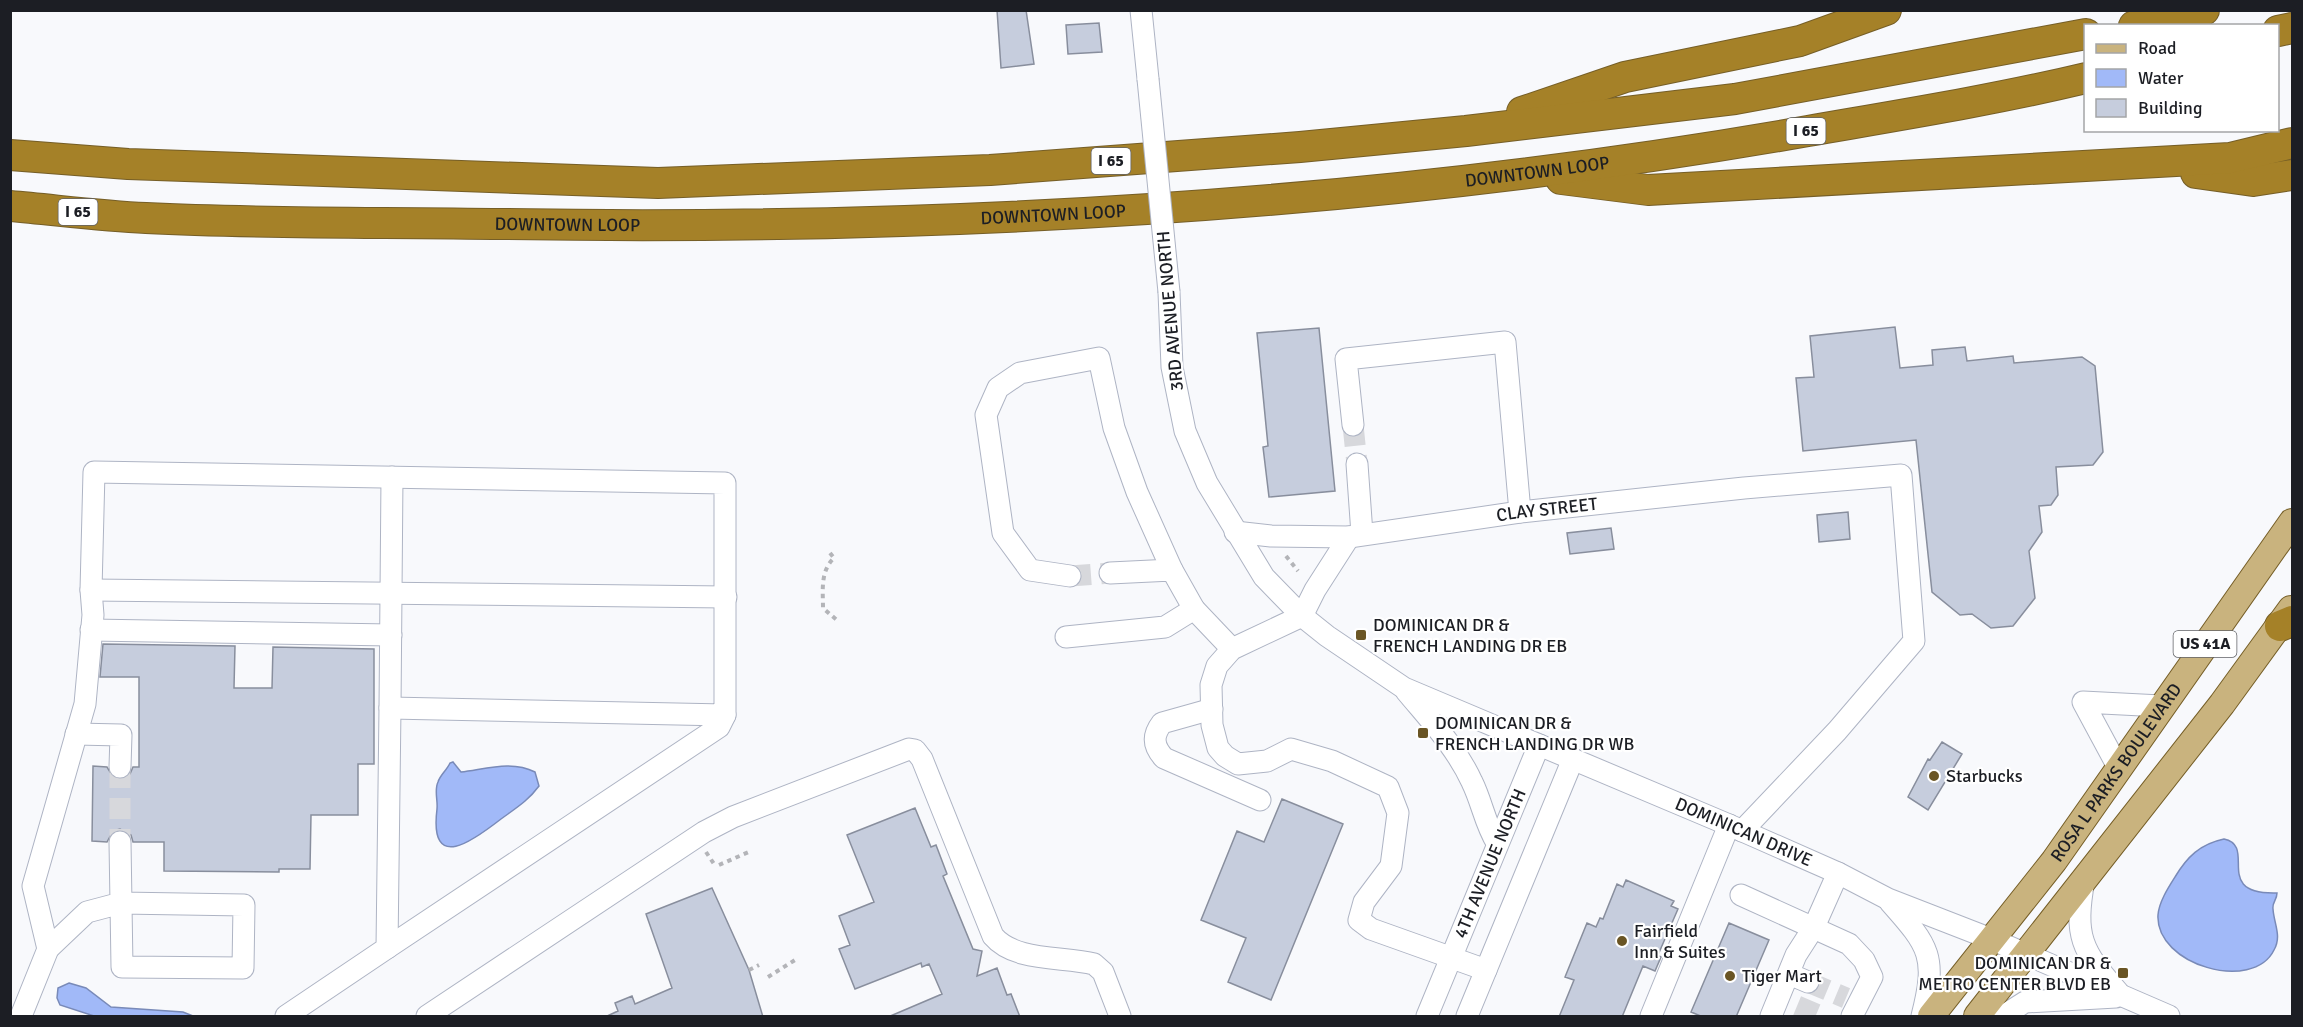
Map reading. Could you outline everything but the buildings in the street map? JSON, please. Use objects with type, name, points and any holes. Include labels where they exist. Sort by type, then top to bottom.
[{"type":"highway","points":[[1466,131],[1625,77],[1800,41],[1886,10]]},
{"type":"highway","points":[[2143,24],[2204,10]]},
{"type":"highway","name":"I 65","points":[[10,155],[128,164],[658,183],[990,170],[1300,147],[1466,131],[1736,99],[2084,34]]},
{"type":"highway","name":"DOWNTOWN LOOP","points":[[10,206],[147,218],[663,227],[1011,218],[1305,198],[1524,174],[1740,143],[2027,92],[2084,78]]},
{"type":"highway","points":[[1524,174],[1647,190],[2230,158],[2292,143]]},
{"type":"highway","points":[[2127,164],[2253,181],[2292,175]]},
{"type":"main road","name":"ROSA L PARKS BOULEVARD","points":[[1931,1017],[2054,861],[2292,522]]},
{"type":"main road","name":"ROSA L PARKS BOULEVARD","points":[[1977,1017],[2288,618]]},
{"type":"street","name":"3RD AVENUE NORTH","points":[[1141,10],[1169,292],[1172,367],[1185,431],[1207,483],[1264,577],[1302,616],[1327,636]]},
{"type":"street","points":[[1353,425],[1346,358],[1504,342],[1520,512]]},
{"type":"street","points":[[1070,576],[1030,570],[1003,533],[986,415],[998,388],[1020,373],[1099,358],[1114,428],[1137,492],[1172,570],[1194,609],[1232,649]]},
{"type":"street","points":[[1357,464],[1355,536],[1315,590],[1302,616],[1232,649],[1217,666],[1211,686],[1212,725],[1218,748],[1225,756],[1238,764],[1267,761],[1291,749],[1332,761],[1389,787],[1398,813],[1391,866],[1364,902],[1359,920],[1371,929],[1449,959],[1486,970]]},
{"type":"street","points":[[48,949],[33,886],[85,704],[93,615],[91,590],[94,472],[725,483],[725,714],[719,727],[286,1017]]},
{"type":"street","name":"CLAY STREET","points":[[1235,532],[1271,536],[1355,536],[1520,512],[1744,488],[1901,475],[1914,640],[1837,731],[1736,828]]},
{"type":"street","points":[[387,948],[392,477]]},
{"type":"street","points":[[1110,573],[1172,570]]},
{"type":"street","points":[[91,590],[726,597]]},
{"type":"street","points":[[1066,637],[1165,627],[1194,609]]},
{"type":"street","points":[[91,630],[391,635]]},
{"type":"street","name":"DOMINICAN DRIVE","points":[[1327,636],[1404,688],[1736,828],[1838,873],[1888,899],[1991,939],[2169,1017]]},
{"type":"street","points":[[1404,688],[1452,746],[1473,783],[1489,830],[1497,843]]},
{"type":"street","points":[[2118,767],[2083,702],[2161,706]]},
{"type":"street","points":[[390,708],[725,714]]},
{"type":"street","points":[[1212,709],[1162,723],[1154,739],[1156,749],[1164,758],[1260,800]]},
{"type":"street","points":[[76,734],[121,735],[120,767]]},
{"type":"street","name":"4TH AVENUE NORTH","points":[[1427,1017],[1539,745]]},
{"type":"street","points":[[427,1017],[704,832],[733,817],[909,749],[915,750],[922,759],[995,938],[1016,951],[1094,964],[1103,972],[1120,1017]]},
{"type":"street","name":"4TH AVENUE NORTH","points":[[1467,1017],[1573,759]]},
{"type":"street","points":[[1651,1017],[1736,828]]},
{"type":"street","points":[[21,1017],[48,949],[87,912],[121,903],[244,905],[243,968],[122,967],[121,903],[120,842]]},
{"type":"street","points":[[1782,1007],[1798,978],[1796,955],[1814,927],[1838,873]]},
{"type":"street","points":[[2084,879],[2078,914],[2082,943],[2095,966],[2123,997]]},
{"type":"street","points":[[1741,896],[1814,927],[1849,945],[1864,960],[1872,977],[1852,1006]]},
{"type":"street","points":[[1888,899],[1916,931],[1930,959],[1930,982],[1922,1017]]},
{"type":"street","points":[[2002,1017],[2025,1002],[2123,997]]},
{"type":"path","points":[[831,553],[834,558],[827,566],[823,580],[823,608],[839,622]]},
{"type":"path","points":[[719,865],[751,851]]},
{"type":"path","points":[[768,977],[795,960]]},
{"type":"path","points":[[749,970],[759,965]]},
{"type":"water","points":[[453,762],[461,772],[499,766],[526,768],[535,772],[539,786],[522,804],[478,835],[456,846],[447,846],[440,841],[436,829],[436,788],[440,777]]},
{"type":"water","points":[[2224,839],[2233,843],[2237,851],[2240,879],[2246,886],[2257,892],[2277,893],[2273,907],[2276,945],[2263,963],[2247,970],[2227,971],[2207,967],[2188,959],[2172,948],[2161,933],[2158,915],[2160,905],[2184,863],[2201,848]]},
{"type":"water","points":[[69,983],[86,988],[111,1007],[183,1012],[193,1016],[94,1016],[60,1005],[57,998],[58,988]]},
{"type":"tunnel","points":[[1353,425],[1357,464]]},
{"type":"tunnel","points":[[1070,576],[1110,573]]},
{"type":"tunnel","points":[[120,767],[120,842]]},
{"type":"tunnel","points":[[1808,982],[1846,998]]},
{"type":"tunnel","points":[[1797,1006],[1821,1016]]},
{"type":"place","name":"DOMINICAN DR & FRENCH LANDING DR EB","points":[[1361,635]]},
{"type":"place","name":"DOMINICAN DR & FRENCH LANDING DR WB","points":[[1423,733]]},
{"type":"place","name":"Starbucks","points":[[1934,776]]},
{"type":"place","name":"Fairfield Inn & Suites","points":[[1622,941]]},
{"type":"place","name":"DOMINICAN DR & METRO CENTER BLVD EB","points":[[2123,973]]},
{"type":"place","name":"Tiger Mart","points":[[1730,976]]}]
